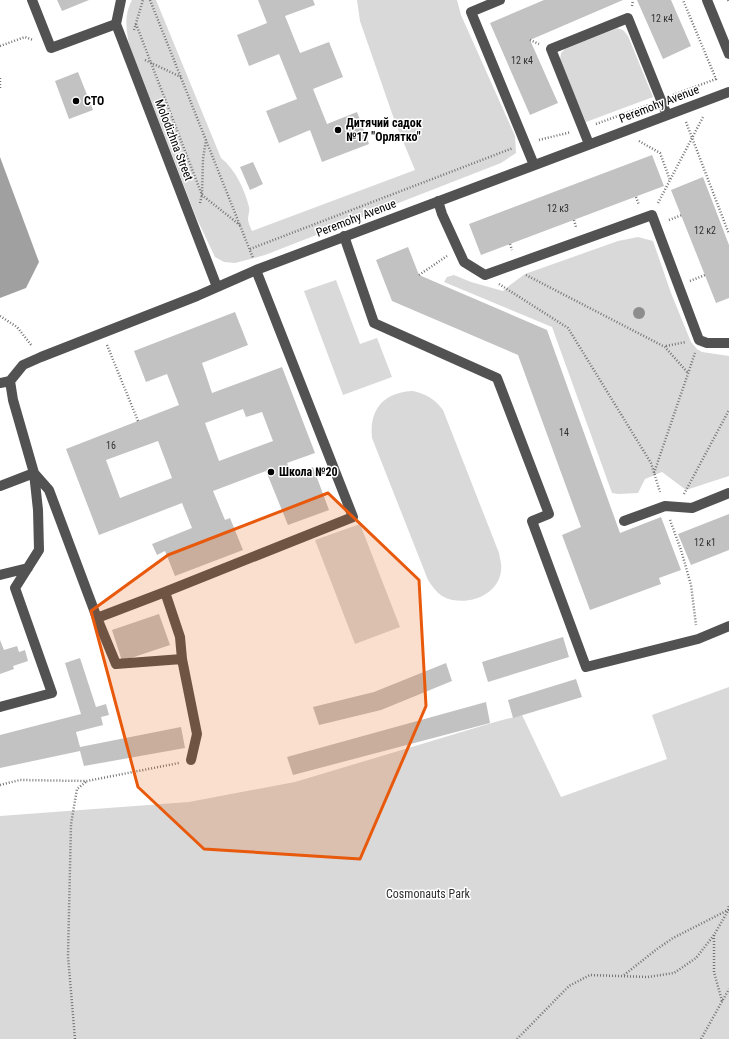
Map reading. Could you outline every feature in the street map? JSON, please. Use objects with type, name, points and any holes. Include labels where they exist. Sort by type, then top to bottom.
[{"type":"street","points":[[32,0],[51,48],[116,24]]},
{"type":"street","name":"Molodizhna Street","points":[[120,0],[116,24],[217,287]]},
{"type":"street","points":[[500,0],[471,12],[534,165]]},
{"type":"street","points":[[707,0],[729,54]]},
{"type":"street","points":[[589,144],[550,49],[628,18],[667,115]]},
{"type":"street","name":"Peremohy Avenue","points":[[5,382],[23,365],[256,270],[729,92]]},
{"type":"street","points":[[438,201],[442,214],[464,262],[485,275],[652,215],[699,340],[707,343],[729,343]]},
{"type":"street","points":[[344,236],[374,323],[497,378],[549,514],[532,521],[565,614],[586,666],[698,638],[729,626]]},
{"type":"street","points":[[97,618],[353,517],[256,270]]},
{"type":"street","points":[[0,707],[52,693],[15,588],[39,550],[38,510],[34,473],[13,400],[5,382]]},
{"type":"street","points":[[34,473],[49,490],[97,618],[116,664],[182,659]]},
{"type":"street","points":[[0,486],[34,473]]},
{"type":"street","points":[[624,521],[665,506],[692,508],[729,494]]},
{"type":"street","points":[[0,575],[28,568]]},
{"type":"street","points":[[165,592],[180,636],[182,659],[197,734],[191,760]]},
{"type":"path","points":[[126,52],[144,0]]},
{"type":"path","points":[[150,0],[253,258]]},
{"type":"path","points":[[250,249],[525,144],[583,129],[716,79],[683,0]]},
{"type":"path","points":[[136,24],[202,195],[241,226]]},
{"type":"path","points":[[0,46],[25,37],[51,48]]},
{"type":"path","points":[[0,78],[0,89]]},
{"type":"path","points":[[652,215],[704,114]]},
{"type":"path","points":[[686,122],[729,234]]},
{"type":"path","points":[[194,226],[202,195],[203,159],[206,140]]},
{"type":"path","points":[[637,140],[660,153],[670,180]]},
{"type":"path","points":[[419,275],[458,249]]},
{"type":"path","points":[[525,274],[665,346],[688,373]]},
{"type":"path","points":[[485,275],[568,328],[651,463],[665,506],[682,550],[690,585],[698,638]]},
{"type":"path","points":[[0,316],[17,327],[41,357]]},
{"type":"path","points":[[654,473],[699,340],[665,346]]},
{"type":"path","points":[[106,342],[138,421]]},
{"type":"path","points":[[677,507],[729,410]]},
{"type":"path","points":[[0,784],[20,780],[87,781],[191,760]]},
{"type":"path","points":[[75,1039],[68,956],[71,824],[77,789],[87,781]]},
{"type":"path","points":[[517,1039],[569,986],[590,975],[648,977],[674,973],[696,958],[714,935],[728,910],[729,905]]},
{"type":"path","points":[[623,976],[673,938],[728,910]]},
{"type":"path","points":[[714,935],[714,972],[722,1002]]},
{"type":"path","points":[[701,1039],[729,989]]},
{"type":"highlighted area","points":[[328,493],[419,580],[426,706],[360,859],[204,849],[138,787],[91,611],[168,555]]},
{"type":"green space","points":[[132,0],[156,0],[221,158],[231,168],[239,180],[245,194],[249,208],[248,221],[252,231],[415,170],[395,122],[360,21],[357,0],[457,0],[461,15],[515,136],[516,153],[501,163],[265,255],[235,263],[224,262],[215,257],[196,217],[129,44],[126,22],[129,6]]},
{"type":"green space","points":[[617,28],[623,30],[628,36],[653,97],[586,122],[560,61],[561,53],[565,49]]},
{"type":"green space","points":[[638,237],[653,241],[671,293],[691,342],[702,352],[729,356],[729,476],[686,490],[662,472],[645,479],[638,493],[618,494],[612,493],[552,327],[444,282],[447,277],[454,275],[471,282],[503,291],[525,274],[618,241]]},
{"type":"green space","points":[[336,280],[360,344],[377,338],[392,377],[343,395],[304,291]]},
{"type":"green space","points":[[413,391],[430,398],[443,410],[499,553],[501,571],[498,580],[487,594],[478,598],[460,601],[450,599],[442,596],[434,589],[428,580],[372,438],[373,419],[380,404],[394,395]]},
{"type":"green space","points":[[360,524],[400,627],[355,644],[315,540]]},
{"type":"green space","name":"Cosmonauts Park","points":[[729,687],[729,1039],[0,1039],[0,816],[189,802],[295,782],[522,715],[561,797],[667,759],[652,715]]},
{"type":"shaded area","points":[[0,157],[39,262],[26,288],[0,298]]},
{"type":"building","points":[[57,0],[89,0],[62,11]]},
{"type":"building","points":[[258,0],[313,0],[315,5],[285,16],[300,53],[329,42],[343,77],[313,89],[327,124],[357,112],[369,144],[322,162],[310,130],[279,143],[266,111],[297,99],[279,54],[249,66],[237,35],[267,23]]},
{"type":"building","points":[[544,0],[623,0],[530,40],[558,103],[530,115],[490,23]]},
{"type":"building","points":[[637,0],[671,0],[691,46],[663,59]]},
{"type":"building","name":"СТО","points":[[78,72],[93,110],[69,119],[55,81]]},
{"type":"building","points":[[652,155],[664,186],[481,255],[469,224]]},
{"type":"building","points":[[253,162],[263,184],[250,190],[240,167]]},
{"type":"building","points":[[703,177],[729,245],[729,298],[716,303],[671,190]]},
{"type":"building","points":[[408,247],[419,275],[547,330],[620,533],[661,517],[681,570],[659,578],[661,584],[590,610],[562,535],[581,527],[518,355],[392,301],[376,260]]},
{"type":"building","points":[[235,312],[248,345],[202,363],[212,393],[282,367],[315,453],[287,463],[292,475],[313,467],[329,510],[288,525],[266,471],[213,491],[225,520],[230,518],[243,550],[175,576],[165,551],[157,555],[152,544],[192,528],[182,503],[99,535],[66,449],[179,405],[167,374],[146,382],[134,351]],"holes":[[[243,409],[246,417],[262,412],[273,441],[219,461],[205,423]],[[158,441],[172,478],[120,498],[106,460]]]},
{"type":"building","points":[[729,514],[729,550],[691,565],[678,534]]},
{"type":"building","points":[[159,614],[170,645],[122,661],[112,630]]},
{"type":"building","points":[[563,637],[569,657],[488,682],[482,662]]},
{"type":"building","points":[[0,640],[4,650],[17,646],[19,652],[25,650],[28,661],[13,666],[14,669],[0,674]]},
{"type":"building","points":[[80,658],[96,707],[106,704],[109,715],[101,717],[103,725],[76,732],[80,747],[181,727],[185,748],[84,766],[80,751],[0,768],[0,735],[81,714],[65,663]]},
{"type":"building","points":[[446,663],[452,681],[381,710],[319,725],[313,707],[374,692]]},
{"type":"building","points":[[576,679],[582,697],[513,718],[508,700]]},
{"type":"building","points":[[486,702],[490,723],[293,775],[287,757]]},
{"type":"place","name":"СТО","points":[[76,101]]},
{"type":"place","name":"Дитячий садок №17 \"Орлятко\"","points":[[338,130]]},
{"type":"place","name":"Школа №20","points":[[271,472]]}]
